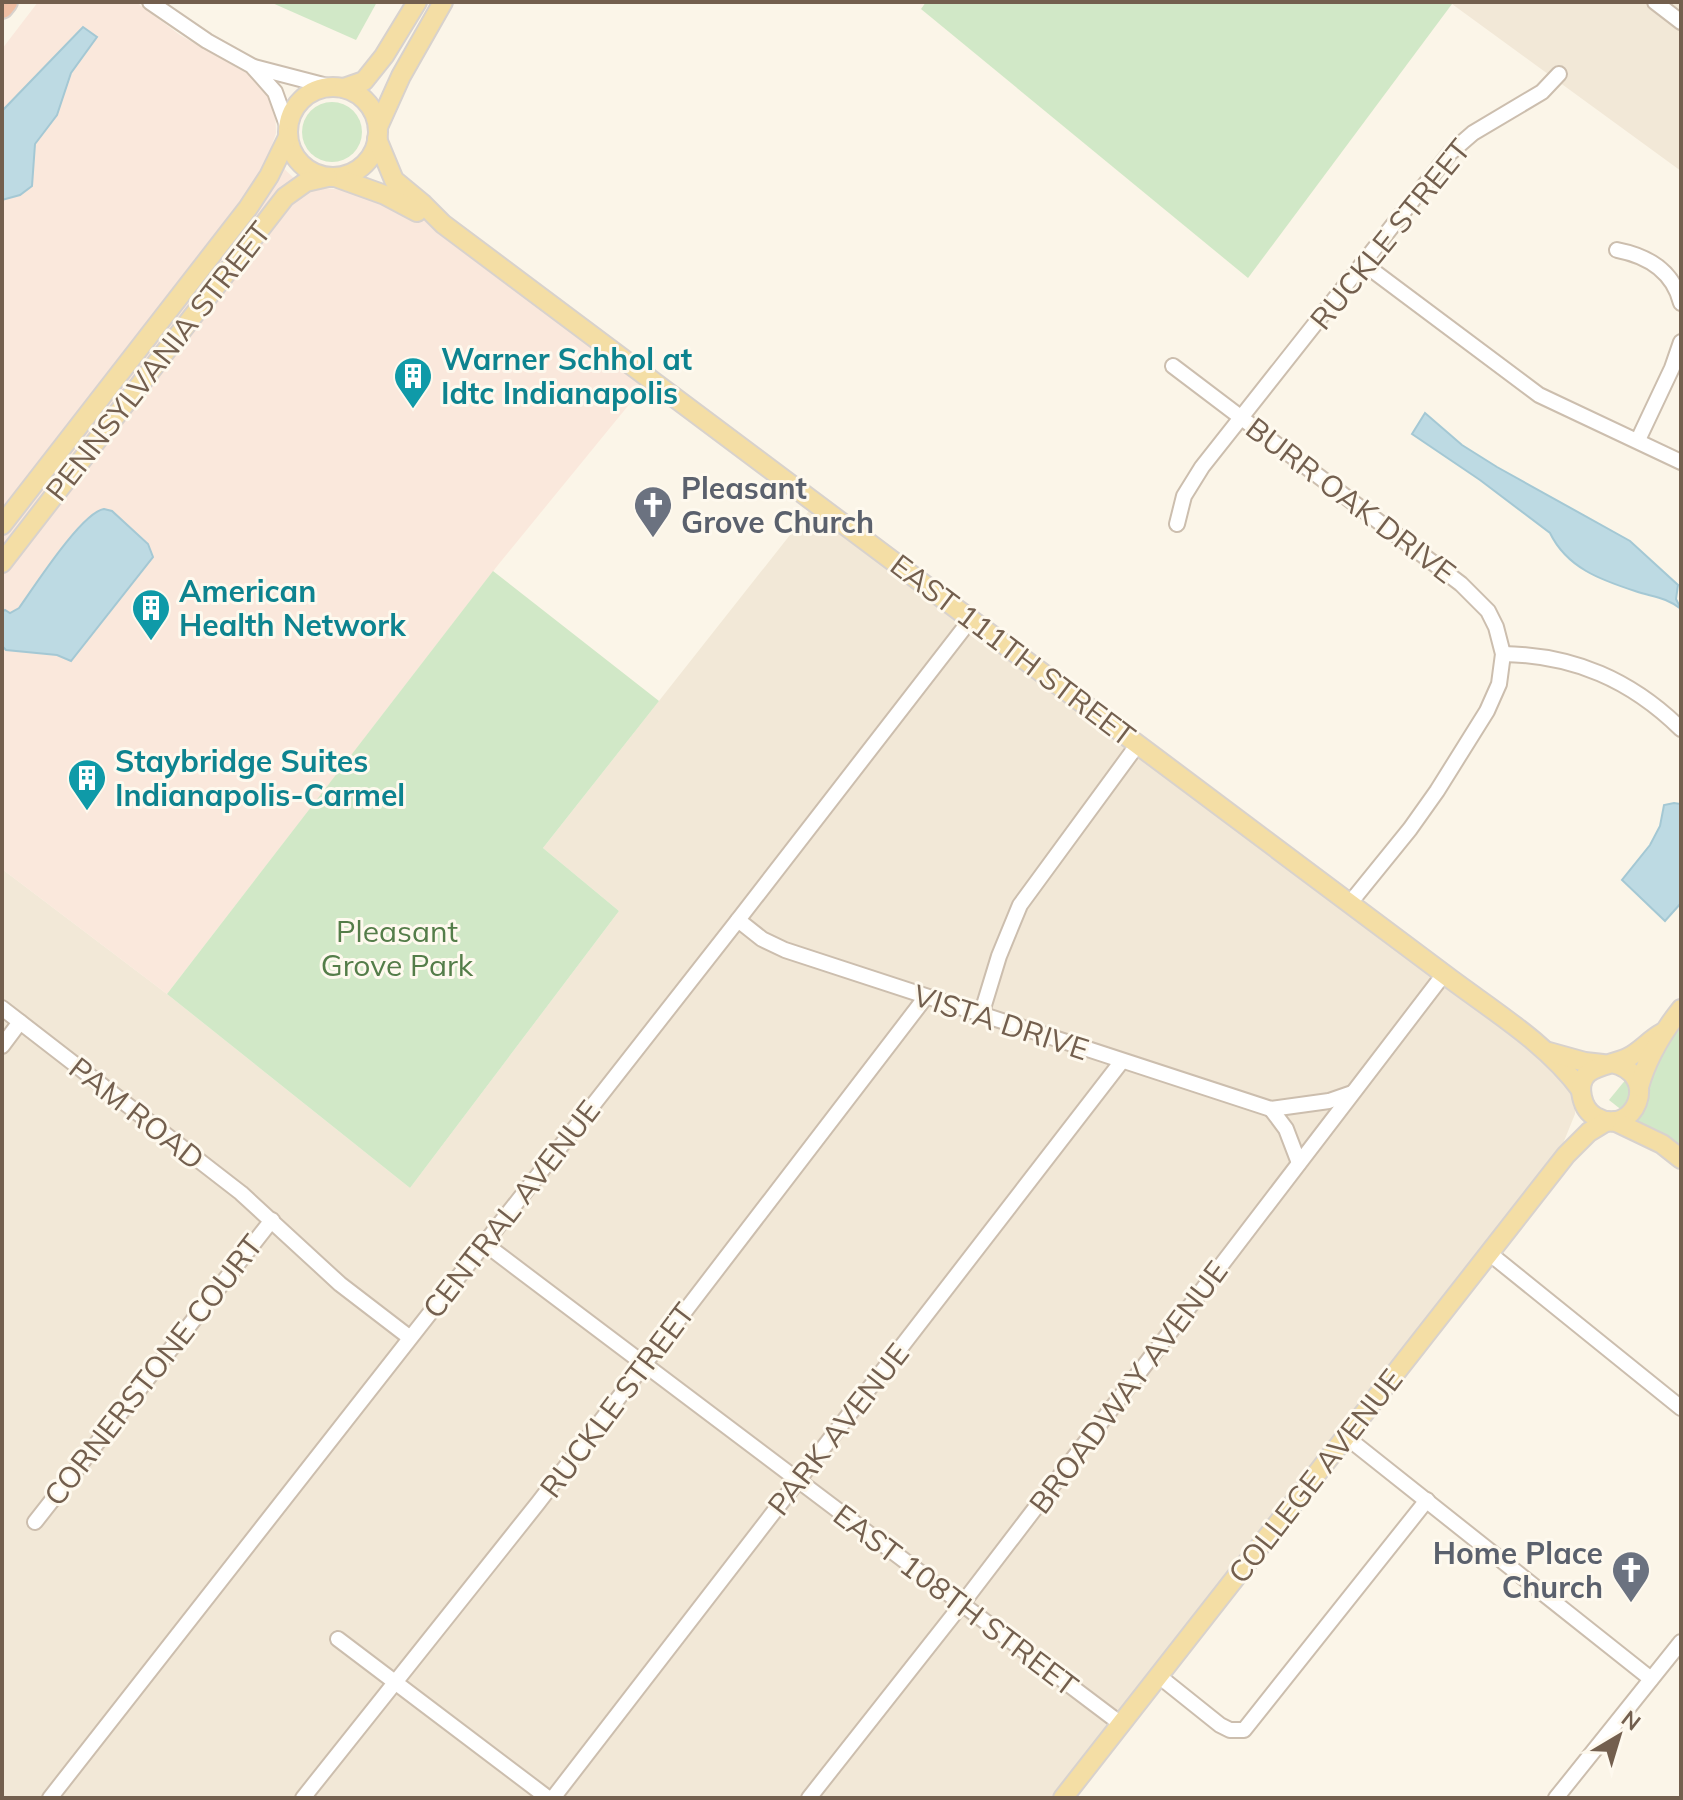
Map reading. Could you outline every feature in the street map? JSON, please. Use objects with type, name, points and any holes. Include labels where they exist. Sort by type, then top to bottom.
[{"type":"highway","points":[[2,7],[6,2]]},
{"type":"main road","points":[[417,2],[384,56],[364,81],[318,89],[297,104],[288,132],[295,156],[318,175],[331,177],[350,174],[363,166],[373,154],[401,76],[443,2]]},
{"type":"main road","points":[[337,88],[356,94],[367,103],[374,114],[378,133]]},
{"type":"main road","name":"PENNSYLVANIA STREET","points":[[2,525],[248,208],[271,172],[288,132]]},
{"type":"main road","name":"EAST 111TH STREET","points":[[378,133],[394,180],[443,224],[1444,974],[1543,1050],[1566,1071],[1582,1095]]},
{"type":"main road","name":"EAST 111TH STREET","points":[[331,177],[385,195],[443,224]]},
{"type":"main road","name":"PENNSYLVANIA STREET","points":[[2,563],[285,197],[302,184],[331,177]]},
{"type":"main road","points":[[1611,1121],[1631,1113],[1643,1072],[1662,1033],[1681,1009]]},
{"type":"main road","points":[[1662,1033],[1638,1052],[1588,1074],[1582,1095],[1592,1114],[1662,1144],[1681,1159]]},
{"type":"main road","name":"EAST 111TH STREET","points":[[1543,1050],[1585,1062],[1608,1064]]},
{"type":"main road","points":[[1608,1064],[1630,1070],[1643,1114],[1662,1144]]},
{"type":"main road","name":"COLLEGE AVENUE","points":[[1566,1155],[1578,1125],[1582,1095]]},
{"type":"main road","name":"COLLEGE AVENUE","points":[[1063,1798],[1566,1155],[1589,1132],[1611,1121]]},
{"type":"street","points":[[150,2],[207,41],[252,66],[337,88]]},
{"type":"street","points":[[1655,2],[1681,22]]},
{"type":"street","points":[[252,66],[275,92],[288,132]]},
{"type":"street","name":"RUCKLE STREET","points":[[1177,524],[1184,496],[1191,483],[1420,188],[1464,139],[1542,92],[1559,74]]},
{"type":"street","points":[[1617,250],[1642,257],[1662,269],[1677,289],[1681,303]]},
{"type":"street","points":[[1364,264],[1530,389],[1681,462]]},
{"type":"street","points":[[1638,440],[1681,342]]},
{"type":"street","name":"BURR OAK DRIVE","points":[[1173,366],[1476,596],[1496,627],[1503,654]]},
{"type":"street","name":"CENTRAL AVENUE","points":[[50,1798],[971,619]]},
{"type":"street","points":[[1350,903],[1410,829],[1487,711],[1499,684],[1503,654],[1540,657],[1586,667],[1627,685],[1664,712],[1681,729]]},
{"type":"street","points":[[981,1015],[999,956],[1020,905],[1138,744]]},
{"type":"street","name":"VISTA DRIVE","points":[[738,920],[775,946],[925,998],[1271,1109],[1329,1101],[1352,1093]]},
{"type":"street","name":"BROADWAY AVENUE","points":[[809,1798],[962,1604],[1444,974]]},
{"type":"street","name":"RUCKLE STREET","points":[[303,1798],[644,1364],[925,998]]},
{"type":"street","name":"PAM ROAD","points":[[2,1008],[272,1220],[340,1284],[409,1337]]},
{"type":"street","points":[[2,1046],[20,1022]]},
{"type":"street","name":"PARK AVENUE","points":[[551,1798],[1122,1061]]},
{"type":"street","points":[[1271,1109],[1286,1129],[1299,1163]]},
{"type":"street","name":"CORNERSTONE COURT","points":[[35,1522],[272,1220]]},
{"type":"street","name":"EAST 108TH STREET","points":[[485,1244],[1121,1724]]},
{"type":"street","points":[[1489,1253],[1681,1408]]},
{"type":"street","points":[[1345,1436],[1651,1679]]},
{"type":"street","points":[[1160,1677],[1214,1722],[1230,1730],[1244,1730],[1427,1500]]},
{"type":"street","points":[[338,1639],[551,1798]]},
{"type":"street","points":[[1556,1798],[1681,1642]]},
{"type":"shaded area","points":[[38,2],[136,2],[180,35],[255,78],[275,106],[276,133],[269,154],[307,191],[324,188],[355,191],[396,205],[427,222],[645,385],[498,565],[167,994],[2,869],[2,49]]},
{"type":"shaded area","points":[[1449,2],[1681,2],[1681,171],[1452,4]]},
{"type":"shaded area","points":[[812,507],[1549,1063],[1576,1094],[1575,1114],[1558,1156],[1057,1798],[2,1798],[2,869],[167,994],[410,1188],[619,911],[543,848]]},
{"type":"green space","points":[[270,2],[377,2],[356,40]]},
{"type":"green space","points":[[926,2],[1452,4],[1248,278],[921,9]]},
{"type":"green space","points":[[332,102],[353,111],[362,132],[353,153],[332,162],[311,153],[302,132],[311,111]]},
{"type":"green space","name":"Pleasant Grove Park","points":[[493,571],[659,701],[543,848],[619,911],[410,1188],[167,994]]},
{"type":"green space","points":[[1681,1012],[1681,1157],[1609,1100]]},
{"type":"water","points":[[83,27],[97,37],[71,73],[57,115],[35,144],[32,186],[20,195],[2,200],[2,111]]},
{"type":"water","points":[[1425,413],[1462,445],[1497,467],[1630,541],[1678,585],[1676,599],[1681,609],[1665,600],[1598,577],[1575,564],[1550,533],[1412,434]]},
{"type":"water","points":[[104,509],[112,511],[148,544],[153,557],[71,661],[57,655],[6,650],[2,646],[2,612],[10,613],[19,608],[71,536],[95,513]]},
{"type":"water","points":[[1681,804],[1681,903],[1665,921],[1622,880],[1650,845],[1660,826],[1664,805]]},
{"type":"place","name":"Warner Schhol at Idtc Indianapolis","points":[[413,410]]},
{"type":"place","name":"Pleasant Grove Church","points":[[653,539]]},
{"type":"place","name":"American Health Network","points":[[151,642]]},
{"type":"place","name":"Staybridge Suites Indianapolis-Carmel","points":[[87,812]]},
{"type":"place","name":"Home Place Church","points":[[1631,1604]]}]
